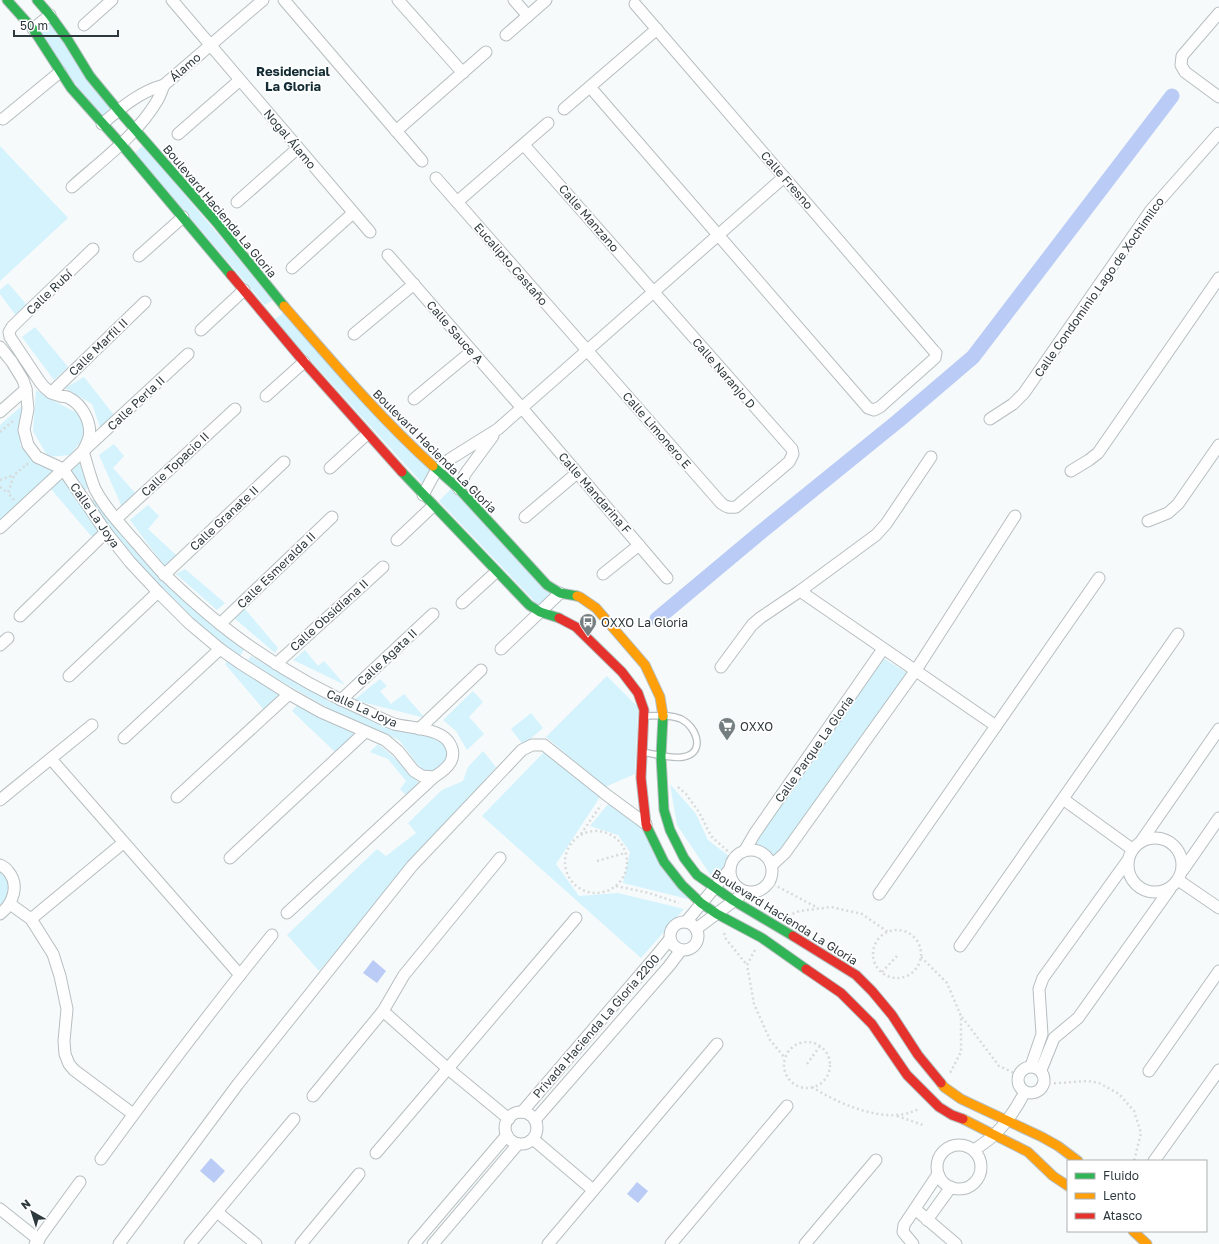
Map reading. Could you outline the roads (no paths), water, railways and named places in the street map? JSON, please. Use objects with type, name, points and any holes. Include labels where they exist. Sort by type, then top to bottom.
[{"type":"street","points":[[7,0],[33,29],[71,88],[121,144],[304,362],[367,434],[433,506],[529,605],[540,612],[564,620],[576,626],[622,672],[638,693],[644,710],[641,778],[646,824],[664,862],[682,885],[701,903],[717,914],[762,938],[841,993],[872,1024],[907,1075],[939,1107],[952,1115],[1028,1152],[1053,1176],[1067,1185]]},
{"type":"street","name":"Boulevard Hacienda La Gloria","points":[[37,0],[50,15],[90,76],[118,110],[217,223],[279,301],[381,416],[411,446],[459,489],[547,585],[560,593],[580,597],[596,608],[645,665],[660,696],[663,716],[661,756],[664,810],[670,830],[684,858],[697,875],[734,901],[773,923],[856,975],[872,991],[892,1016],[918,1055],[944,1086],[960,1099],[1053,1143],[1077,1160]]},
{"type":"street","points":[[84,25],[112,0]]},
{"type":"street","name":"Nogal Álamo","points":[[172,0],[370,232]]},
{"type":"street","name":"Álamo","points":[[102,124],[118,110],[150,89],[164,84],[263,0]]},
{"type":"street","points":[[284,0],[422,161]]},
{"type":"street","points":[[398,0],[463,73]]},
{"type":"street","points":[[514,0],[528,16]]},
{"type":"street","points":[[506,35],[546,0]]},
{"type":"street","name":"Calle Fresno","points":[[635,4],[934,351],[936,354],[935,358],[880,407],[874,410],[868,408],[718,235]]},
{"type":"street","points":[[1219,12],[1182,56],[1181,65],[1186,72],[1219,97]]},
{"type":"street","points":[[33,29],[50,15]]},
{"type":"street","points":[[564,109],[657,29]]},
{"type":"street","points":[[396,131],[486,52]]},
{"type":"street","points":[[3,119],[60,72]]},
{"type":"street","points":[[178,134],[240,80]]},
{"type":"street","points":[[72,187],[121,144],[135,129],[151,110],[164,84]]},
{"type":"street","points":[[590,87],[718,235]]},
{"type":"street","points":[[457,202],[548,123]]},
{"type":"street","name":"Calle Condominio Lago de Xochimilco","points":[[990,419],[1013,404],[1024,394],[1151,210],[1219,133]]},
{"type":"street","name":"Calle Manzano","points":[[524,144],[653,292]]},
{"type":"street","points":[[237,202],[298,148]]},
{"type":"street","points":[[423,495],[437,469],[450,459],[498,429],[784,177]]},
{"type":"street","name":"Eucalipto Castaño","points":[[436,178],[587,350]]},
{"type":"street","points":[[292,268],[353,213]]},
{"type":"street","points":[[139,256],[183,217]]},
{"type":"street","name":"Calle Rubí","points":[[51,392],[40,382],[10,337],[9,332],[12,327],[93,249]]},
{"type":"street","name":"Calle Sauce A","points":[[388,255],[522,408]]},
{"type":"street","points":[[1071,471],[1089,460],[1098,452],[1219,278]]},
{"type":"street","points":[[354,334],[414,284]]},
{"type":"street","points":[[201,330],[244,290]]},
{"type":"street","name":"Calle Naranjo D","points":[[653,292],[792,449],[793,454],[788,462],[741,504],[730,508]]},
{"type":"street","points":[[264,314],[279,301]]},
{"type":"street","name":"Calle Marfil II","points":[[51,392],[145,302]]},
{"type":"street","name":"Calle La Joya","points":[[0,347],[12,362],[26,389],[28,409],[24,430],[28,445],[37,457],[63,469],[106,532],[130,562],[189,623],[220,649],[289,694],[321,712],[385,740],[398,751],[414,771],[422,776],[434,778],[445,770],[451,763],[453,755],[452,750],[448,741],[437,733],[393,724],[341,700],[304,681],[276,664],[251,648],[220,624],[164,574],[116,519],[95,489],[83,451]]},
{"type":"street","name":"Calle Limonero E","points":[[587,350],[721,503],[730,508]]},
{"type":"street","points":[[414,400],[472,351]]},
{"type":"street","name":"Calle Perla II","points":[[0,528],[188,354]]},
{"type":"street","points":[[266,396],[304,362]]},
{"type":"street","points":[[0,412],[26,389]]},
{"type":"street","points":[[51,392],[58,396],[69,397],[83,411],[87,419],[89,436],[83,451]]},
{"type":"street","name":"Calle Mandarina F","points":[[522,408],[667,578]]},
{"type":"street","name":"Calle Topacio II","points":[[116,519],[235,409]]},
{"type":"street","points":[[459,489],[465,474],[498,429]]},
{"type":"street","points":[[330,468],[367,434]]},
{"type":"street","points":[[1148,521],[1168,513],[1178,504],[1219,444]]},
{"type":"street","points":[[721,667],[752,625],[760,618],[800,591],[876,535],[886,524],[931,458]]},
{"type":"street","name":"Calle Granate II","points":[[164,574],[284,462]]},
{"type":"street","points":[[525,517],[577,473]]},
{"type":"street","points":[[82,498],[95,489]]},
{"type":"street","points":[[397,540],[433,506]]},
{"type":"street","points":[[772,865],[786,851],[916,670],[1015,516]]},
{"type":"street","name":"Calle Esmeralda II","points":[[220,624],[332,517]]},
{"type":"street","points":[[20,616],[106,532]]},
{"type":"street","points":[[603,574],[639,545]]},
{"type":"street","name":"Calle Obsidiana II","points":[[276,664],[383,567]]},
{"type":"street","points":[[462,603],[496,572]]},
{"type":"street","points":[[879,894],[1099,578]]},
{"type":"street","points":[[800,591],[996,726]]},
{"type":"street","points":[[69,676],[158,592]]},
{"type":"street","points":[[500,649],[560,593]]},
{"type":"street","name":"Calle Agata II","points":[[341,700],[433,614]]},
{"type":"street","points":[[960,946],[1178,634]]},
{"type":"street","points":[[240,663],[251,648]]},
{"type":"street","points":[[124,738],[220,649]]},
{"type":"street","name":"Calle Parque La Gloria","points":[[745,850],[883,649]]},
{"type":"street","points":[[419,729],[481,670]]},
{"type":"street","points":[[177,797],[289,694]]},
{"type":"street","points":[[0,800],[92,725]]},
{"type":"street","points":[[1036,1068],[1042,1034],[1039,989],[1043,978],[1128,860],[1132,849],[1142,840],[1219,729]]},
{"type":"street","points":[[230,858],[365,732]]},
{"type":"street","points":[[119,1244],[238,1084],[412,866],[522,750],[532,745],[544,745],[646,824]]},
{"type":"street","points":[[51,759],[240,975]]},
{"type":"street","points":[[288,913],[434,778]]},
{"type":"street","points":[[1063,799],[1132,849]]},
{"type":"street","points":[[1036,1068],[1054,1038],[1078,1018],[1181,875],[1219,818]]},
{"type":"street","points":[[1142,840],[1154,837],[1167,840],[1177,847],[1182,858],[1181,875]]},
{"type":"street","points":[[31,919],[123,843]]},
{"type":"street","points":[[686,922],[730,869],[734,857],[739,853],[745,850],[761,852],[768,857],[772,865],[772,874],[769,882],[763,889],[755,892],[746,892],[735,886],[732,881],[730,869]]},
{"type":"street","points":[[313,1096],[383,1011],[404,975],[500,858]]},
{"type":"street","points":[[1128,860],[1128,871],[1132,880],[1139,888],[1149,892],[1159,893],[1170,889]]},
{"type":"street","points":[[0,865],[8,871],[14,881],[14,892],[10,904],[0,914]]},
{"type":"street","points":[[1181,875],[1219,908]]},
{"type":"street","points":[[696,929],[746,892]]},
{"type":"street","points":[[10,904],[31,919],[52,954],[60,976],[67,1009],[64,1041],[65,1054],[69,1064],[74,1070],[133,1114]]},
{"type":"street","points":[[376,1153],[576,918]]},
{"type":"street","points":[[681,922],[690,923],[696,929],[698,939],[691,948],[686,950],[681,950],[674,946],[670,939],[669,934],[673,926],[681,922]]},
{"type":"street","points":[[101,1159],[133,1114],[272,935]]},
{"type":"street","name":"Privada Hacienda La Gloria 2200","points":[[522,1112],[670,939]]},
{"type":"street","name":"Privada Hacienda La Gloria 2200","points":[[535,1120],[669,966],[681,950]]},
{"type":"street","points":[[1149,1071],[1219,971]]},
{"type":"street","points":[[383,1011],[447,1068],[509,1119]]},
{"type":"street","points":[[1042,1034],[1054,1038]]},
{"type":"street","points":[[548,1244],[717,1044]]},
{"type":"street","points":[[1026,1067],[1036,1068],[1044,1074],[1044,1084],[1041,1089],[1036,1092],[1025,1092],[1018,1083],[1019,1075],[1026,1067]]},
{"type":"street","points":[[1155,1160],[1219,1070]]},
{"type":"street","points":[[974,1150],[994,1135],[1007,1121],[1025,1092]]},
{"type":"street","points":[[671,1244],[787,1106]]},
{"type":"street","points":[[522,1112],[532,1116],[535,1120],[537,1130],[533,1139],[524,1144],[518,1144],[509,1139],[505,1129],[512,1115],[522,1112]]},
{"type":"street","points":[[190,1244],[294,1119]]},
{"type":"street","points":[[414,1244],[507,1135]]},
{"type":"street","points":[[533,1139],[593,1190]]},
{"type":"street","points":[[433,1244],[518,1144]]},
{"type":"street","points":[[960,1145],[974,1150],[979,1158],[981,1167],[979,1175],[974,1182],[967,1187],[959,1189],[951,1187],[943,1182],[938,1174],[937,1166],[939,1158],[944,1151],[951,1146],[960,1145]]},
{"type":"street","points":[[805,1244],[876,1160]]},
{"type":"street","points":[[301,1244],[359,1174]]},
{"type":"street","points":[[913,1244],[906,1236],[903,1229],[938,1174]]},
{"type":"street","points":[[0,1210],[37,1242],[80,1182]]},
{"type":"street","points":[[927,1220],[951,1187]]},
{"type":"street","points":[[915,1209],[956,1244]]},
{"type":"street","points":[[218,1212],[256,1244]]},
{"type":"street","points":[[1134,1232],[1146,1244]]},
{"type":"lane","points":[[642,752],[661,756],[682,757],[695,750],[697,742],[696,735],[681,719],[672,716],[644,716]]},
{"type":"water","points":[[373,960],[386,971],[377,983],[363,973]]},
{"type":"water","points":[[211,1158],[225,1171],[214,1183],[200,1171]]},
{"type":"water","points":[[637,1182],[648,1191],[638,1203],[627,1194]]},
{"type":"waterway","points":[[657,619],[761,532],[898,421],[973,357],[1172,96]]},
{"type":"place","name":"OXXO La Gloria","points":[[588,637]]},
{"type":"place","name":"OXXO","points":[[727,741]]},
{"type":"district","name":"Residencial La Gloria","points":[[293,78]]}]
